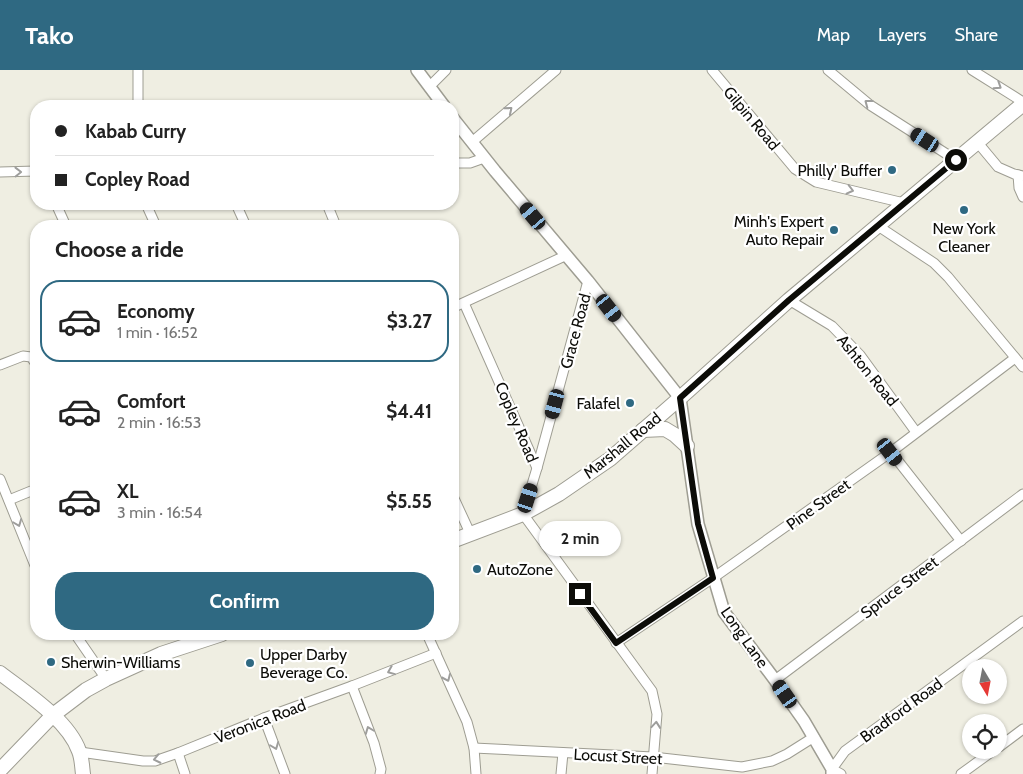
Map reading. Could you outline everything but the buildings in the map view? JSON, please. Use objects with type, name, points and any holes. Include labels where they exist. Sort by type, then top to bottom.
[{"type":"main road","name":"Marshall Road","points":[[459,538],[523,514],[560,494],[610,459],[789,300],[978,143],[1023,103]]},
{"type":"main road","points":[[643,430],[665,429],[687,446]]},
{"type":"main road","points":[[0,770],[53,715],[86,690],[161,654],[204,640]]},
{"type":"main road","points":[[0,673],[53,715],[70,733],[80,752],[83,774]]},
{"type":"street","points":[[138,70],[138,100]]},
{"type":"street","points":[[417,70],[440,100]]},
{"type":"street","points":[[430,87],[446,70]]},
{"type":"street","points":[[472,142],[556,70]]},
{"type":"street","name":"Gilpin Road","points":[[712,70],[795,169],[816,182],[904,203]]},
{"type":"street","points":[[828,70],[870,105],[956,160]]},
{"type":"street","points":[[972,70],[1023,103]]},
{"type":"street","name":"Long Lane","points":[[459,126],[567,255],[680,398],[698,524],[724,612],[775,680],[814,737],[835,772]]},
{"type":"street","points":[[978,143],[998,168],[1020,176],[1019,188],[1023,197]]},
{"type":"street","points":[[459,163],[470,163],[484,158]]},
{"type":"street","points":[[0,172],[30,172]]},
{"type":"street","points":[[878,226],[934,263],[948,277],[1023,367]]},
{"type":"street","points":[[459,305],[567,255]]},
{"type":"street","name":"Grace Road","points":[[537,468],[588,281]]},
{"type":"street","name":"Ashton Road","points":[[789,300],[832,326],[860,355],[916,432]]},
{"type":"street","name":"Copley Road","points":[[464,303],[537,468],[523,514]]},
{"type":"street","points":[[0,365],[24,356],[30,358]]},
{"type":"street","name":"Pine Street","points":[[616,643],[713,578],[890,452],[1015,358]]},
{"type":"street","points":[[890,452],[960,540]]},
{"type":"street","points":[[0,479],[30,553]]},
{"type":"street","points":[[9,500],[30,491]]},
{"type":"street","name":"Spruce Street","points":[[775,680],[1023,494]]},
{"type":"street","points":[[459,509],[470,533]]},
{"type":"street","points":[[523,514],[652,691],[657,714],[652,774]]},
{"type":"street","name":"Bradford Road","points":[[835,772],[845,751],[1023,621]]},
{"type":"street","points":[[79,640],[106,679]]},
{"type":"street","points":[[430,640],[467,722],[474,748],[476,774]]},
{"type":"street","name":"Veronica Road","points":[[80,752],[155,761],[436,653]]},
{"type":"street","points":[[352,686],[374,743],[380,774]]},
{"type":"street","points":[[264,718],[285,774]]},
{"type":"street","points":[[1007,741],[1023,729]]},
{"type":"street","name":"Locust Street","points":[[474,748],[653,757],[742,770],[772,761],[814,737]]},
{"type":"street","points":[[178,753],[185,774]]},
{"type":"street","points":[[561,774],[563,753]]},
{"type":"street","points":[[961,774],[982,759]]},
{"type":"place","name":"Philly' Buffer","points":[[892,170]]},
{"type":"place","name":"New York Cleaner","points":[[964,210]]},
{"type":"place","name":"Minh's Expert Auto Repair","points":[[834,230]]},
{"type":"place","name":"Falafel","points":[[630,403]]},
{"type":"place","name":"AutoZone","points":[[477,569]]},
{"type":"place","name":"Sherwin-Williams","points":[[51,662]]},
{"type":"place","name":"Upper Darby Beverage Co.","points":[[250,663]]},
{"type":"route","points":[[580,594],[616,643],[713,578],[698,524],[680,398],[789,300],[956,160]]}]
